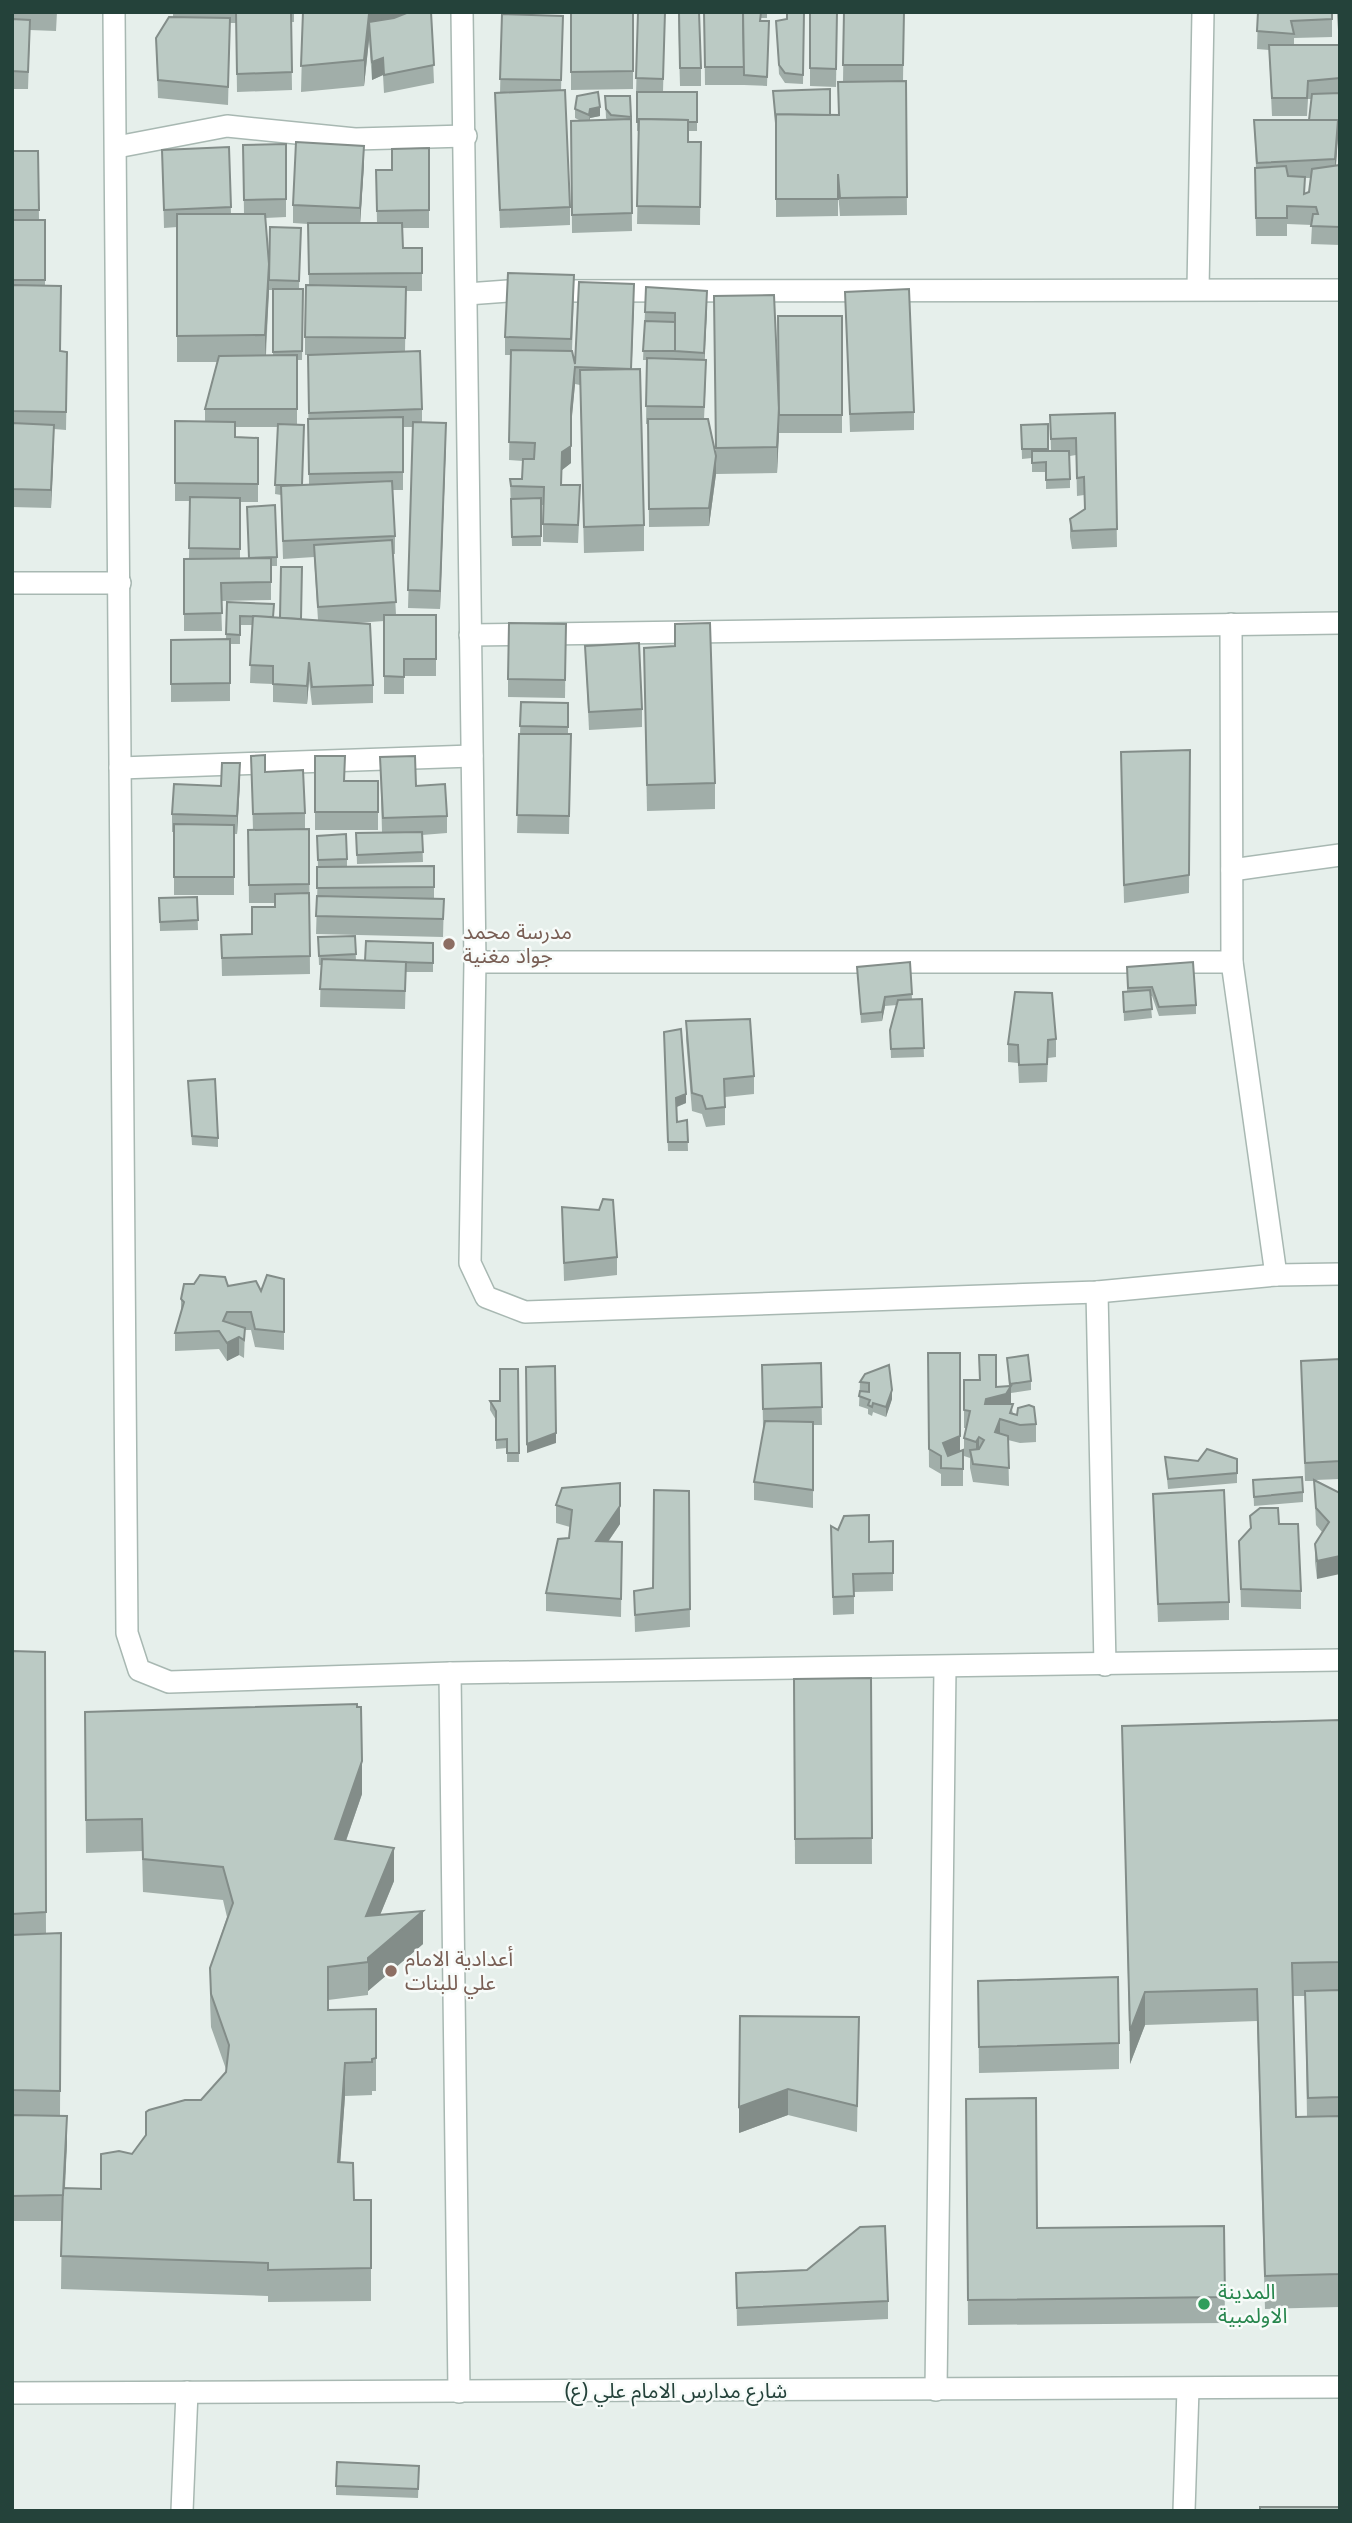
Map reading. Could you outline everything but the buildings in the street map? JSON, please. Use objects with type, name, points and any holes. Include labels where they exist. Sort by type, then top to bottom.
[{"type":"street","points":[[114,12],[127,1633],[139,1670],[169,1682],[450,1673],[945,1668],[1340,1660]]},
{"type":"street","points":[[462,12],[466,136],[475,962],[470,1263],[486,1297],[525,1312],[1097,1292],[1276,1275],[1340,1274]]},
{"type":"street","points":[[1198,289],[1203,12]]},
{"type":"street","points":[[117,147],[227,126],[355,139],[466,136]]},
{"type":"street","points":[[467,294],[508,291],[1340,290]]},
{"type":"street","points":[[12,583],[120,583]]},
{"type":"street","points":[[470,635],[1340,623]]},
{"type":"street","points":[[1231,624],[1232,962],[1276,1275]]},
{"type":"street","points":[[120,768],[472,757]]},
{"type":"street","points":[[1232,870],[1340,855]]},
{"type":"street","points":[[475,962],[1232,962]]},
{"type":"street","points":[[1097,1292],[1105,1665]]},
{"type":"street","points":[[936,2390],[945,1668]]},
{"type":"street","points":[[450,1673],[459,2392]]},
{"type":"street","name":"شارع مدارس الامام علي (ع)","points":[[12,2393],[1340,2387]]},
{"type":"street","points":[[1184,2511],[1188,2389]]},
{"type":"street","points":[[182,2511],[187,2392]]},
{"type":"place","name":"مدرسة محمد جواد مغنية","points":[[449,944]]},
{"type":"place","name":"أعدادية الامام علي للبنات","points":[[391,1971]]},
{"type":"place","name":"المدينة الاولمبية","points":[[1204,2304]]}]
